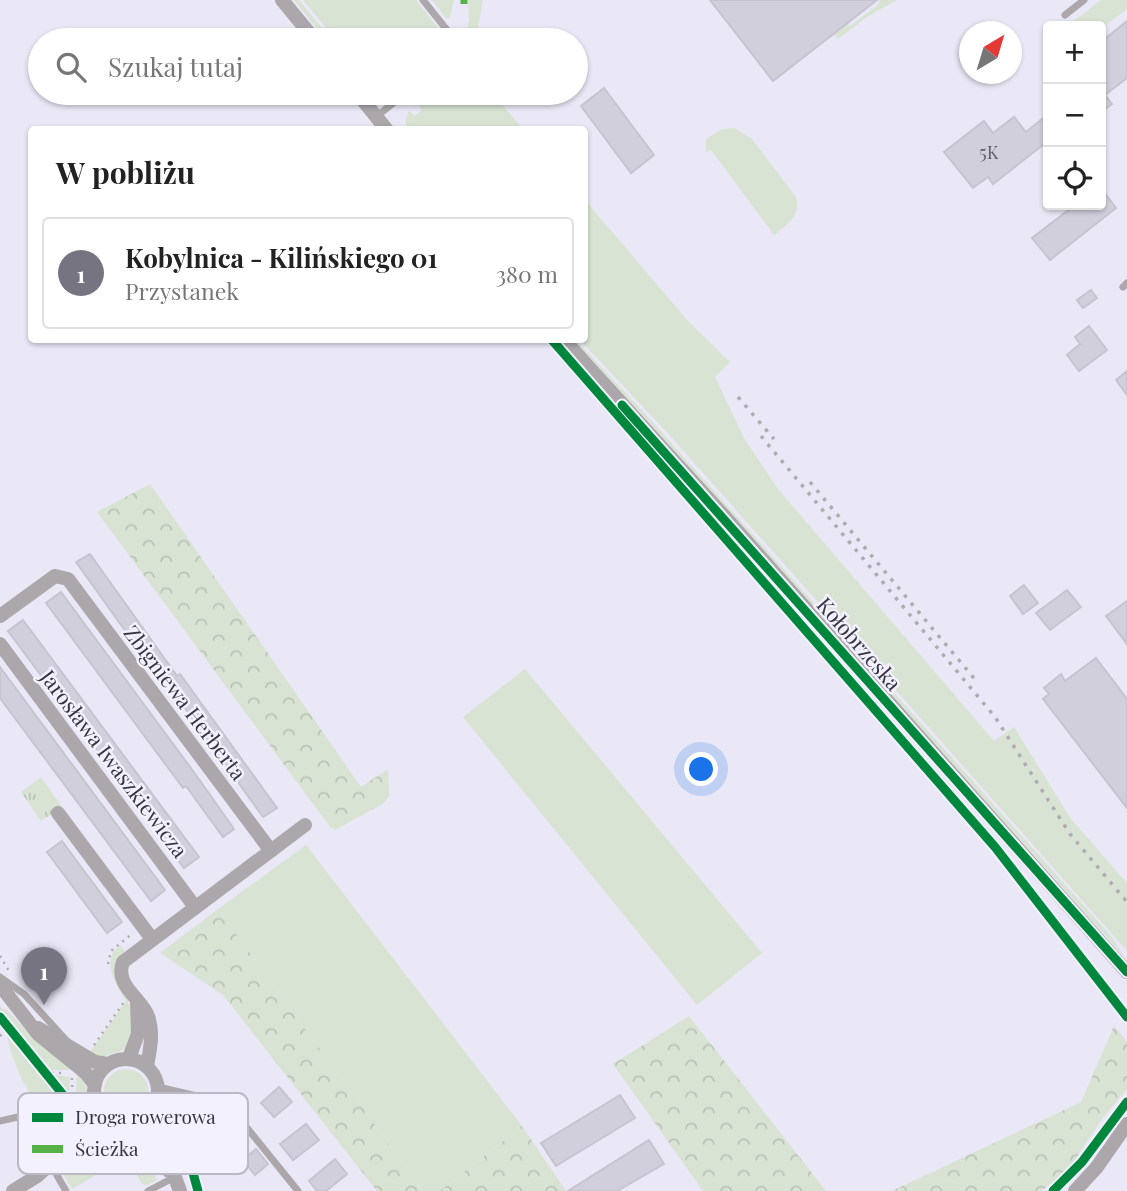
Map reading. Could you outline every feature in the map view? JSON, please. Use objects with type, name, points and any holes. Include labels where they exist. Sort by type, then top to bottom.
[{"type":"street","points":[[282,0],[305,28]]},
{"type":"street","points":[[367,105],[384,126]]},
{"type":"street","name":"Kołobrzeska","points":[[567,343],[725,517],[1127,972]]},
{"type":"street","name":"Zbigniewa Herberta","points":[[0,616],[55,576],[68,579],[271,851]]},
{"type":"street","name":"Jarosława Iwaszkiewicza","points":[[0,644],[195,907]]},
{"type":"street","points":[[58,813],[152,939]]},
{"type":"street","points":[[157,1093],[158,1087],[147,1066],[151,1031],[146,1011],[137,1002],[121,975],[123,962],[305,825]]},
{"type":"street","points":[[1,986],[51,1048],[86,1073],[94,1085],[95,1093]]},
{"type":"street","points":[[129,1058],[138,1034],[137,1002]]},
{"type":"street","points":[[30,1023],[95,1062],[108,1064],[129,1058],[147,1066]]},
{"type":"street","points":[[94,1085],[108,1064]]},
{"type":"street","points":[[1075,1191],[1097,1167],[1127,1124]]},
{"type":"street","points":[[13,1191],[38,1174]]},
{"type":"street","points":[[172,1174],[175,1177]]},
{"type":"street","points":[[174,1174],[180,1191]]},
{"type":"lane","points":[[423,0],[445,28]]},
{"type":"lane","points":[[1065,15],[1084,0]]},
{"type":"lane","points":[[376,116],[390,105]]},
{"type":"lane","points":[[1,986],[24,994],[58,1027],[74,1050]]},
{"type":"lane","points":[[158,1087],[184,1093]]},
{"type":"lane","points":[[0,1121],[18,1117]]},
{"type":"lane","points":[[248,1129],[298,1191]]},
{"type":"lane","points":[[56,1174],[66,1191]]},
{"type":"lane","points":[[148,1191],[175,1177]]},
{"type":"path","points":[[0,1036],[9,1028]]},
{"type":"path","points":[[45,1073],[72,1074],[73,1093]]},
{"type":"green space","points":[[294,0],[299,0],[322,28],[316,28]]},
{"type":"green space","points":[[303,0],[416,0],[438,28],[326,28]]},
{"type":"green space","points":[[432,0],[454,0],[450,17],[447,19]]},
{"type":"green space","points":[[468,0],[483,0],[478,28],[467,28]]},
{"type":"green space","points":[[878,0],[897,0],[867,17],[838,39],[834,34],[847,23],[850,26],[880,3]]},
{"type":"green space","points":[[1101,0],[1127,0],[1127,9],[1106,25],[1106,21],[1074,21]]},
{"type":"green space","points":[[419,105],[502,105],[520,126],[408,126],[405,121],[409,111],[414,116],[422,110]]},
{"type":"green space","points":[[734,128],[752,139],[796,197],[795,214],[774,235],[711,150],[706,152],[706,139],[722,129]]},
{"type":"green space","points":[[588,204],[688,321],[730,362],[715,377],[745,440],[778,489],[994,741],[1014,727],[1071,819],[1127,883],[1127,951],[673,439],[583,343],[588,343]]},
{"type":"green space","points":[[574,343],[579,343],[649,418],[1111,936],[1127,960],[647,420]]},
{"type":"green space","points":[[150,484],[361,787],[388,769],[389,795],[384,803],[335,830],[330,827],[97,512]]},
{"type":"green space","points":[[525,669],[762,953],[697,1005],[463,717]]},
{"type":"green space","points":[[41,777],[62,807],[41,821],[21,792]]},
{"type":"green space","points":[[306,845],[522,1126],[440,1191],[423,1191],[218,909]]},
{"type":"green space","points":[[218,909],[423,1191],[377,1191],[223,995],[160,953]]},
{"type":"green space","points":[[120,945],[125,952],[126,996],[135,1022],[128,1048],[100,1058],[90,1052],[126,1001],[114,980],[110,965],[114,951]]},
{"type":"green space","points":[[0,1007],[8,1011],[33,1038],[71,1067],[69,1070],[46,1070],[0,1012]]},
{"type":"green space","points":[[689,1016],[826,1191],[703,1191],[613,1064]]},
{"type":"green space","points":[[1114,1026],[1127,1042],[1127,1089],[1102,1119],[1067,1172],[1041,1191],[892,1191],[1081,1102]]},
{"type":"green space","points":[[7,1031],[56,1093],[30,1093],[9,1043]]},
{"type":"green space","points":[[117,1070],[135,1070],[147,1082],[148,1093],[104,1093],[105,1082]]},
{"type":"green space","points":[[77,1072],[88,1093],[76,1093]]},
{"type":"green space","points":[[55,1075],[70,1077],[69,1093],[67,1093],[53,1079]]},
{"type":"green space","points":[[522,1126],[566,1191],[440,1191]]},
{"type":"green space","points":[[63,1174],[97,1174],[72,1189]]},
{"type":"green space","points":[[136,1174],[154,1174],[157,1180],[147,1185],[142,1184]]},
{"type":"building","points":[[710,0],[877,0],[773,81]]},
{"type":"building","points":[[1127,21],[1127,78],[1106,94],[1106,84],[1106,38]]},
{"type":"building","points":[[604,88],[654,155],[631,173],[581,106],[588,105],[588,101]]},
{"type":"building","points":[[1106,96],[1112,104],[1106,108]]},
{"type":"building","points":[[1014,117],[1026,132],[1043,118],[1043,145],[993,184],[988,177],[973,188],[944,152],[984,121],[993,133]]},
{"type":"building","points":[[1106,195],[1116,208],[1050,260],[1032,238],[1068,210],[1106,210]]},
{"type":"building","points":[[1091,290],[1097,298],[1083,308],[1077,300]]},
{"type":"building","points":[[1089,326],[1107,350],[1079,371],[1067,355],[1080,344],[1075,337]]},
{"type":"building","points":[[1127,371],[1127,395],[1116,380]]},
{"type":"building","points":[[90,554],[177,676],[180,674],[277,808],[263,817],[162,676],[159,678],[76,562]]},
{"type":"building","points":[[1024,585],[1038,603],[1023,614],[1010,596]]},
{"type":"building","points":[[1067,590],[1081,607],[1050,630],[1036,613]]},
{"type":"building","points":[[61,592],[234,829],[223,837],[186,786],[183,788],[46,603]]},
{"type":"building","points":[[1127,601],[1127,644],[1106,616]]},
{"type":"building","points":[[23,620],[199,857],[184,868],[8,631]]},
{"type":"building","points":[[1096,658],[1127,699],[1127,808],[1043,699],[1049,694],[1044,688],[1061,674],[1065,681]]},
{"type":"building","points":[[0,667],[165,890],[151,901],[0,698]]},
{"type":"building","points":[[62,841],[122,922],[107,933],[47,852]]},
{"type":"building","points":[[279,1087],[292,1102],[274,1117],[261,1103]]},
{"type":"building","points":[[620,1095],[635,1118],[556,1166],[541,1143]]},
{"type":"building","points":[[306,1124],[319,1140],[293,1160],[280,1144]]},
{"type":"building","points":[[649,1140],[664,1164],[617,1191],[568,1191]]},
{"type":"building","points":[[256,1149],[268,1164],[255,1175],[248,1166],[248,1156]]},
{"type":"building","points":[[335,1159],[347,1174],[326,1191],[317,1191],[309,1181]]},
{"type":"railway","points":[[738,397],[774,439]]},
{"type":"railway","points":[[761,436],[995,717],[1070,834],[1127,902]]},
{"type":"railway","points":[[810,482],[978,683]]},
{"type":"cycle path","points":[[555,343],[995,847],[1127,1017]]},
{"type":"cycle path","points":[[622,405],[1127,972]]},
{"type":"cycle path","points":[[0,1017],[62,1093]]},
{"type":"cycle path","points":[[1053,1191],[1082,1162],[1127,1102]]},
{"type":"cycle path","points":[[193,1174],[198,1191]]},
{"type":"place","name":"Kobylnica - Kilińskiego 01","points":[[44,1005]]}]
